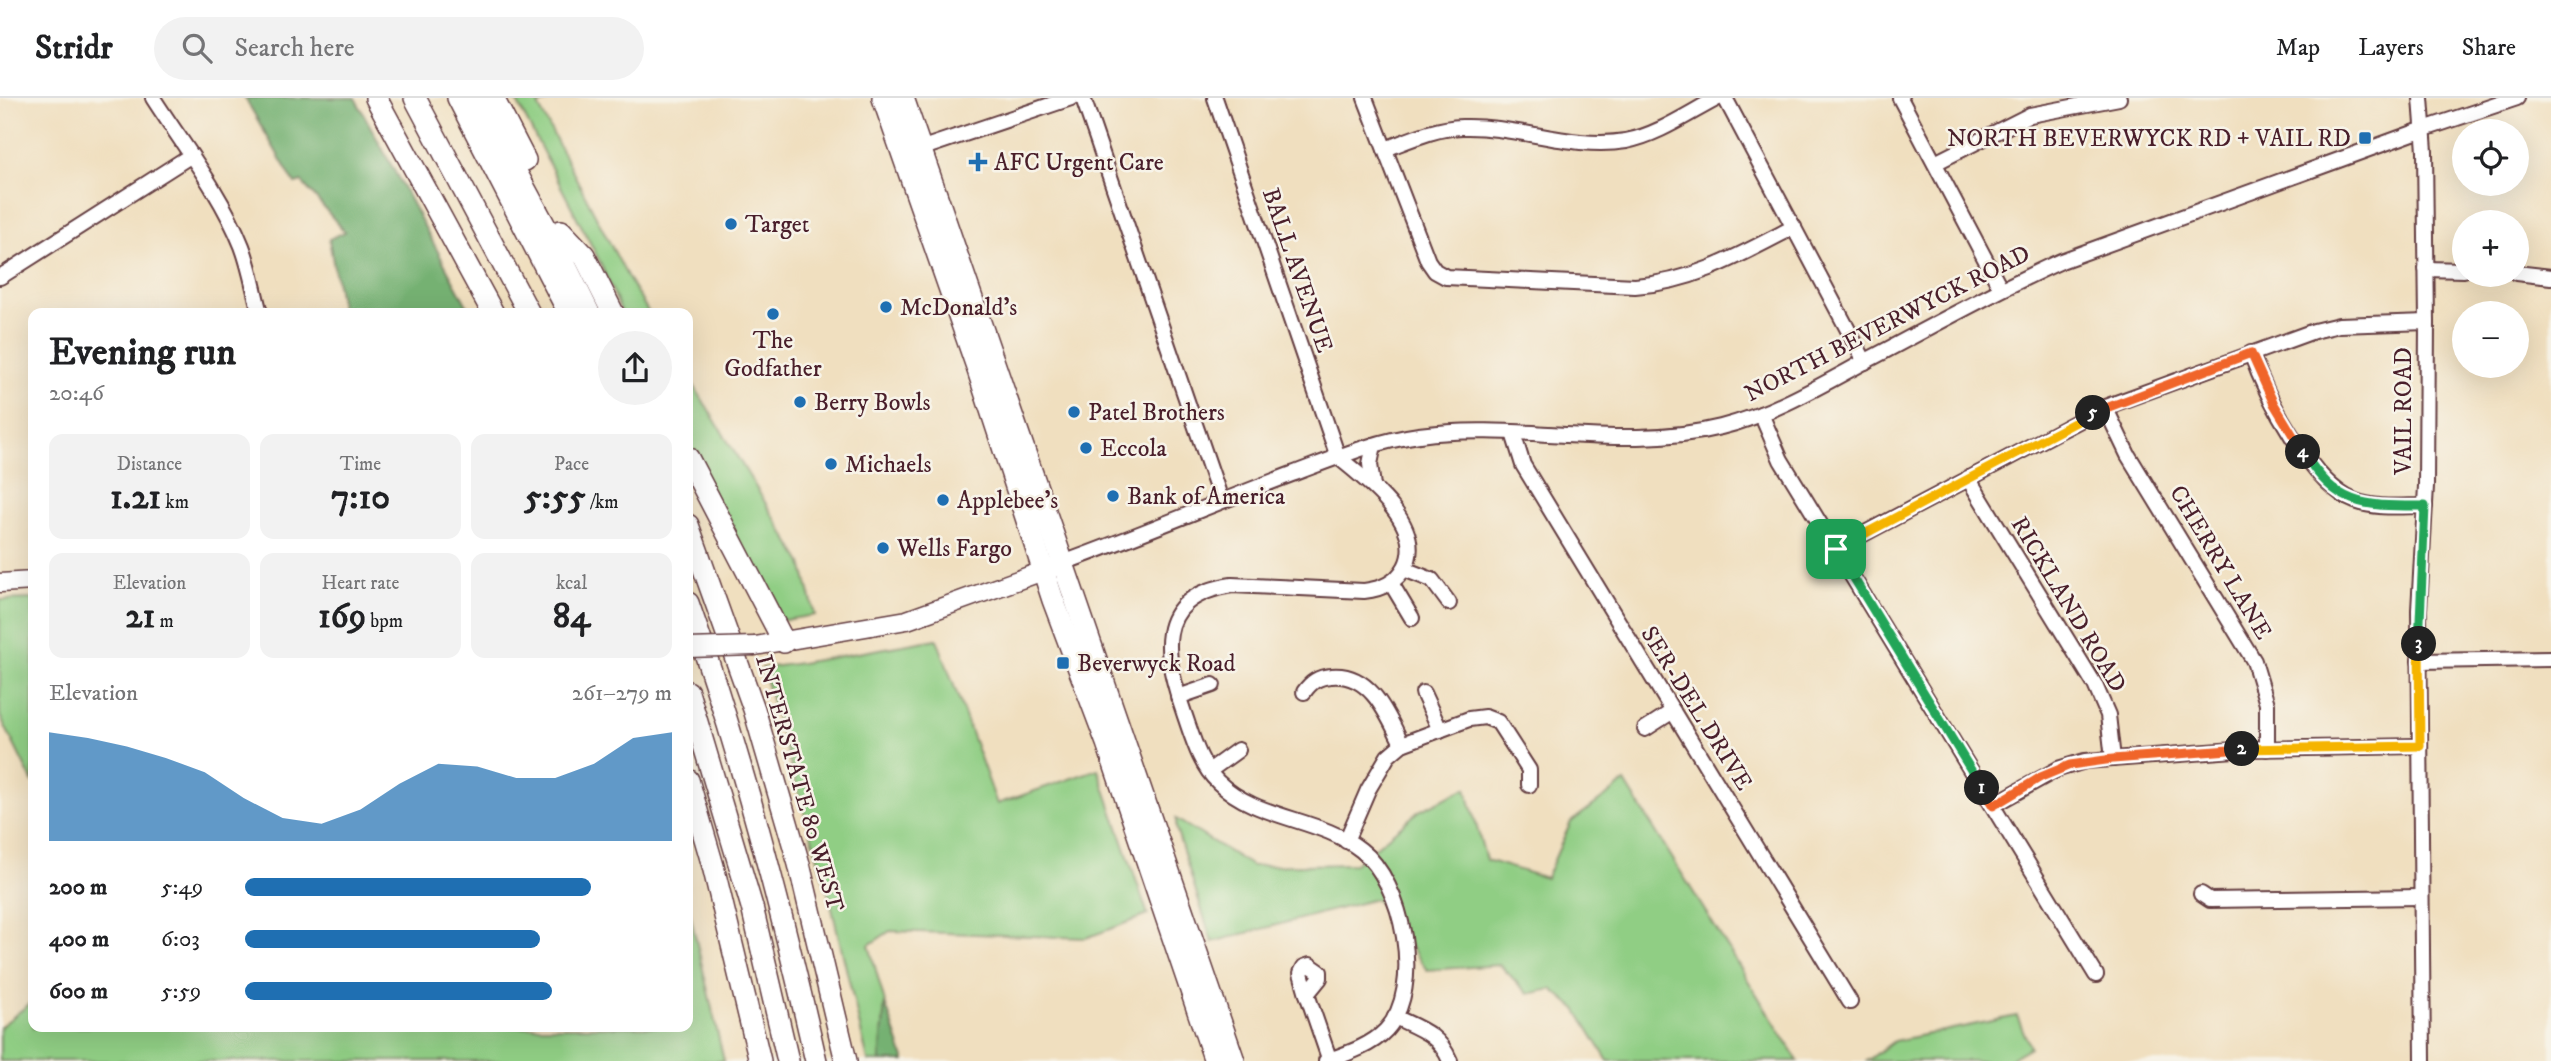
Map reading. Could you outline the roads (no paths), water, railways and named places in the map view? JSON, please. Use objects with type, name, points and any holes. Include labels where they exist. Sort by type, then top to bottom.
[{"type":"highway","points":[[376,98],[490,308]]},
{"type":"highway","points":[[415,98],[526,308]]},
{"type":"highway","points":[[458,98],[566,308]]},
{"type":"highway","points":[[476,98],[587,308]]},
{"type":"highway","points":[[493,98],[597,308]]},
{"type":"highway","points":[[883,98],[980,377],[1053,567],[1230,1058]]},
{"type":"highway","points":[[903,98],[1053,567]]},
{"type":"highway","points":[[561,231],[584,255],[610,308]]},
{"type":"highway","points":[[693,468],[784,642]]},
{"type":"highway","name":"INTERSTATE 80 WEST","points":[[693,538],[754,709],[778,790],[802,877],[846,1061]]},
{"type":"highway","points":[[693,545],[710,585]]},
{"type":"highway","points":[[693,618],[719,694],[762,839],[817,1061]]},
{"type":"highway","points":[[693,709],[752,907],[788,1061]]},
{"type":"highway","points":[[693,798],[719,889],[760,1061]]},
{"type":"main road","points":[[693,648],[755,646],[919,617],[1053,567]]},
{"type":"main road","points":[[0,583],[28,581]]},
{"type":"street","points":[[153,98],[235,230],[243,248],[259,308]]},
{"type":"street","points":[[920,149],[1071,98]]},
{"type":"street","points":[[1083,98],[1221,500]]},
{"type":"street","name":"BALL AVENUE","points":[[1215,98],[1338,457]]},
{"type":"street","points":[[1365,98],[1428,261],[1435,271],[1446,277],[1623,286],[1658,285],[1698,274],[1794,227]]},
{"type":"street","points":[[1385,149],[1417,137],[1458,127],[1594,142],[1627,141],[1651,133],[1718,98]]},
{"type":"street","points":[[1725,98],[1865,362]]},
{"type":"street","points":[[1900,98],[2001,289]]},
{"type":"street","points":[[1935,163],[2044,105],[2119,98]]},
{"type":"street","name":"VAIL ROAD","points":[[2421,98],[2424,129],[2427,322],[2425,506],[2419,661],[2423,1061]]},
{"type":"street","name":"NORTH BEVERWYCK ROAD","points":[[1053,567],[1338,457],[1418,435],[1448,432],[1629,438],[1661,437],[1722,427],[1761,414],[2001,289],[2061,261],[2424,129],[2517,98]]},
{"type":"street","points":[[0,277],[190,156]]},
{"type":"street","points":[[2426,268],[2452,269]]},
{"type":"street","points":[[2529,274],[2551,276]]},
{"type":"street","points":[[1836,549],[2105,407],[2251,353],[2339,325],[2427,322]]},
{"type":"street","points":[[2251,353],[2274,404],[2314,470],[2331,487],[2365,504],[2425,506]]},
{"type":"street","name":"CHERRY LANE","points":[[2105,407],[2128,455],[2254,661],[2267,704],[2267,749]]},
{"type":"street","points":[[1761,414],[1781,460],[2096,975]]},
{"type":"street","name":"SER-DEL DRIVE","points":[[1513,433],[1523,465],[1850,1002]]},
{"type":"street","points":[[1373,486],[1370,464],[1374,445]]},
{"type":"street","points":[[1307,994],[1328,1061],[1364,1046],[1386,1030],[1395,1017],[1407,974],[1398,914],[1391,889],[1378,867],[1360,849],[1245,801],[1218,783],[1192,737],[1178,697],[1170,667],[1168,637],[1177,615],[1185,605],[1207,591],[1231,585],[1364,591],[1391,583],[1404,569],[1410,553],[1405,529],[1392,507],[1373,486],[1338,457]]},
{"type":"street","name":"RICKLAND ROAD","points":[[1968,478],[2095,685],[2108,715],[2113,759]]},
{"type":"street","points":[[1404,569],[1432,580],[1449,603]]},
{"type":"street","points":[[1391,583],[1412,618]]},
{"type":"street","points":[[2419,661],[2551,659]]},
{"type":"street","points":[[1304,692],[1310,684],[1335,675],[1354,681],[1365,687],[1382,705],[1402,744]]},
{"type":"street","points":[[1178,697],[1213,685]]},
{"type":"street","points":[[1423,693],[1440,730]]},
{"type":"street","points":[[1644,729],[1673,711]]},
{"type":"street","points":[[1346,841],[1388,756],[1402,744],[1469,719],[1485,717],[1498,722],[1529,770],[1529,785]]},
{"type":"street","points":[[1993,806],[2058,769],[2085,761],[2267,749],[2420,746]]},
{"type":"street","points":[[1209,771],[1238,750]]},
{"type":"street","points":[[2201,894],[2210,900],[2421,897]]},
{"type":"street","points":[[1395,1017],[1436,1038],[1445,1048],[1450,1061]]},
{"type":"place","name":"NORTH BEVERWYCK RD + VAIL RD","points":[[2365,138]]},
{"type":"place","name":"AFC Urgent Care","points":[[978,162]]},
{"type":"place","name":"Target","points":[[731,224]]},
{"type":"place","name":"McDonald's","points":[[886,307]]},
{"type":"place","name":"The Godfather","points":[[773,314]]},
{"type":"place","name":"Berry Bowls","points":[[800,402]]},
{"type":"place","name":"Patel Brothers","points":[[1074,412]]},
{"type":"place","name":"Eccola","points":[[1086,448]]},
{"type":"place","name":"Michaels","points":[[831,464]]},
{"type":"place","name":"Bank of America","points":[[1113,496]]},
{"type":"place","name":"Applebee's","points":[[943,500]]},
{"type":"place","name":"Wells Fargo","points":[[883,548]]},
{"type":"place","name":"Beverwyck Road","points":[[1063,663]]}]
